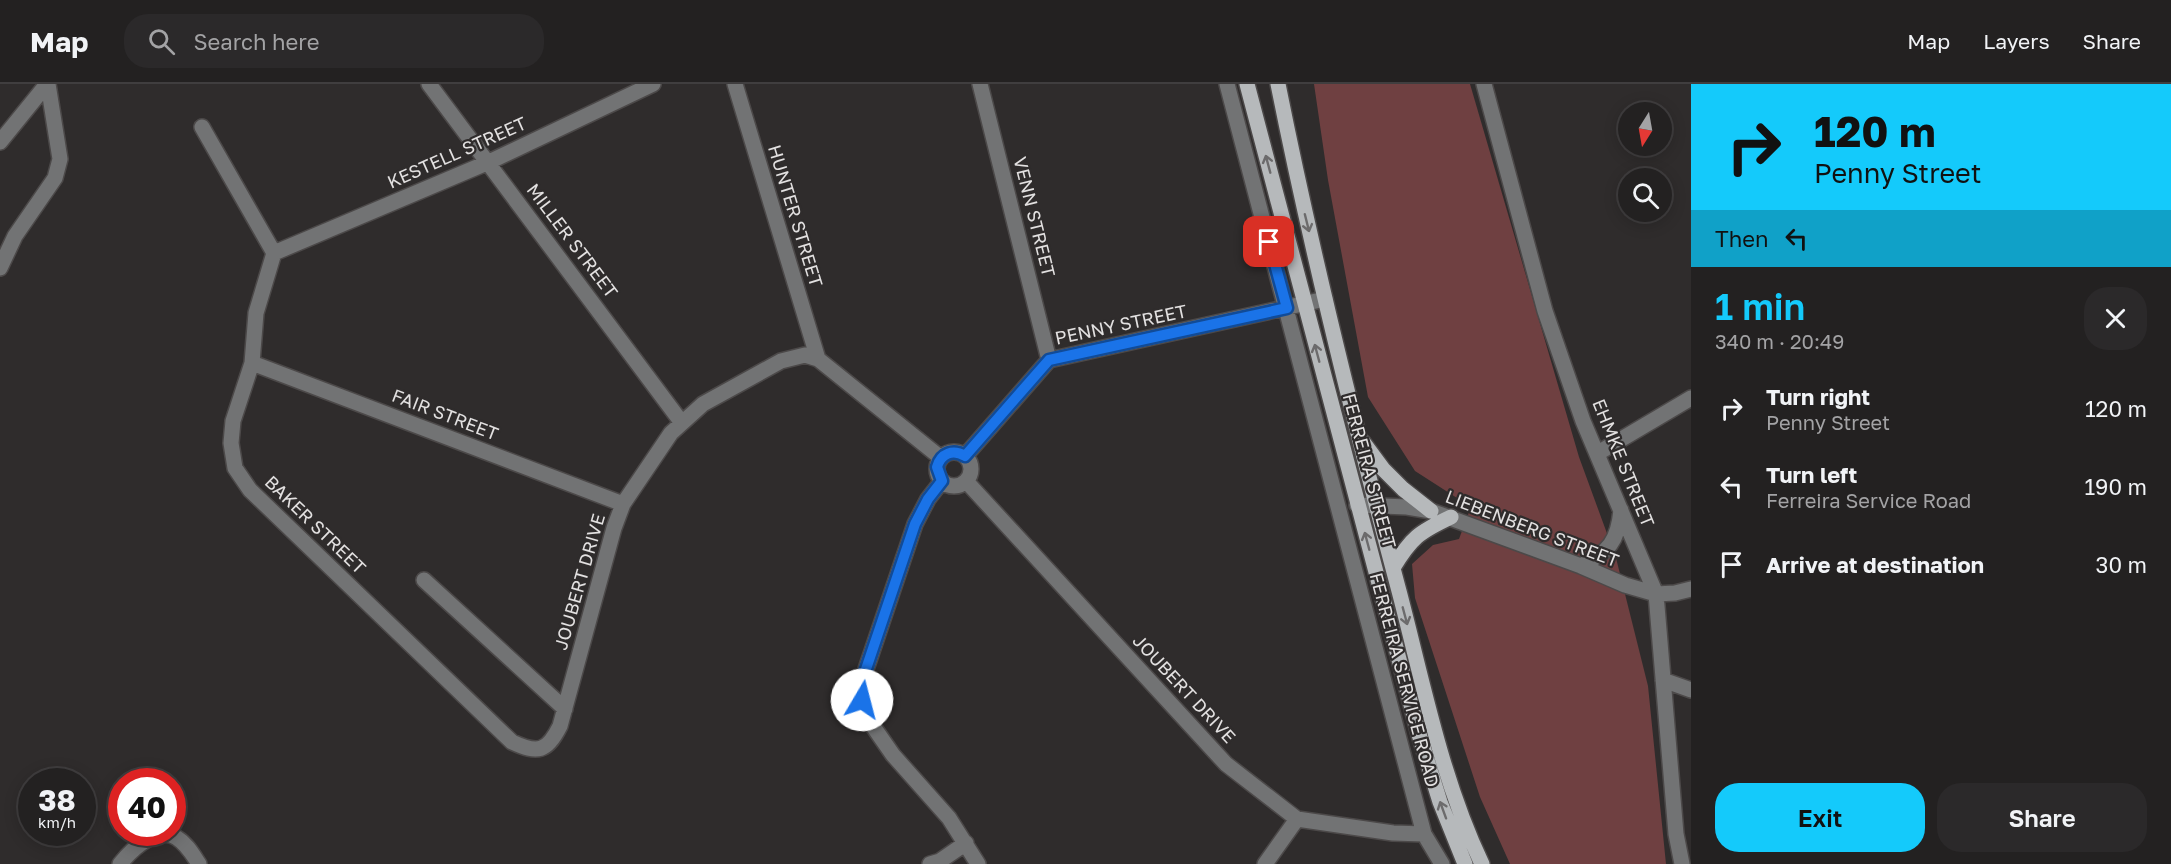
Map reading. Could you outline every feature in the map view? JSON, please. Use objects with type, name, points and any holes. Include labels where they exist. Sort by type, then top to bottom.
[{"type":"main road","name":"FERREIRA STREET","points":[[1247,84],[1418,731],[1440,802],[1465,864]]},
{"type":"main road","name":"FERREIRA STREET","points":[[1278,84],[1298,186],[1375,505],[1451,785],[1469,838],[1482,864]]},
{"type":"main road","points":[[1360,437],[1383,469],[1403,489],[1431,511]]},
{"type":"main road","points":[[1393,568],[1403,550],[1413,539],[1426,529],[1451,518]]},
{"type":"street","points":[[0,142],[47,84]]},
{"type":"street","points":[[0,268],[15,236],[55,178],[59,168],[60,159],[47,84]]},
{"type":"street","name":"MILLER STREET","points":[[429,84],[682,423]]},
{"type":"street","name":"KESTELL STREET","points":[[274,253],[489,162],[653,84]]},
{"type":"street","name":"HUNTER STREET","points":[[735,84],[818,359]]},
{"type":"street","name":"VENN STREET","points":[[980,84],[1049,360]]},
{"type":"street","name":"FERREIRA SERVICE ROAD","points":[[1227,84],[1424,834],[1442,864]]},
{"type":"street","name":"EHMKE STREET","points":[[1484,84],[1545,311],[1583,420],[1656,594],[1676,834],[1682,864]]},
{"type":"street","points":[[202,126],[274,253]]},
{"type":"street","name":"BAKER STREET","points":[[274,253],[261,290],[256,313],[252,363],[233,421],[231,443],[235,468],[250,490],[512,742],[528,749],[539,750]]},
{"type":"street","name":"PENNY STREET","points":[[965,456],[1049,360],[1325,299]]},
{"type":"street","name":"JOUBERT DRIVE","points":[[539,750],[552,742],[560,726],[614,528],[623,504],[671,433],[704,405],[781,361],[805,356],[818,359]]},
{"type":"street","points":[[818,359],[941,458]]},
{"type":"street","name":"FAIR STREET","points":[[252,363],[623,504]]},
{"type":"street","points":[[1598,453],[1691,398]]},
{"type":"street","points":[[955,452],[965,456],[970,466],[966,481],[957,486],[951,486],[942,481],[937,467],[941,458],[955,452]]},
{"type":"street","points":[[942,481],[928,499],[915,524],[863,678],[862,700],[868,719],[893,755],[949,818],[978,864]]},
{"type":"street","name":"JOUBERT DRIVE","points":[[966,481],[1226,764],[1297,819],[1394,833],[1424,834]]},
{"type":"street","name":"LIEBENBERG STREET","points":[[1357,505],[1431,511],[1581,566],[1625,585],[1656,594],[1691,589]]},
{"type":"street","points":[[1581,566],[1597,558],[1615,539],[1620,526],[1621,510]]},
{"type":"street","points":[[424,580],[565,709]]},
{"type":"street","points":[[1663,680],[1691,690]]},
{"type":"street","points":[[1265,864],[1297,819]]},
{"type":"street","points":[[120,864],[152,836],[161,834],[176,837],[199,864]]},
{"type":"street","points":[[930,864],[940,861],[966,843]]},
{"type":"shaded area","points":[[1314,84],[1470,84],[1579,457],[1616,558],[1648,686],[1666,864],[1510,864],[1480,797],[1415,598],[1412,564],[1433,545],[1459,539],[1471,507],[1415,471],[1368,397],[1328,180]]},
{"type":"route","points":[[862,700],[863,678],[915,524],[928,499],[942,481],[937,472],[941,458],[955,452],[965,456],[1049,360],[1287,308],[1269,242]]}]
